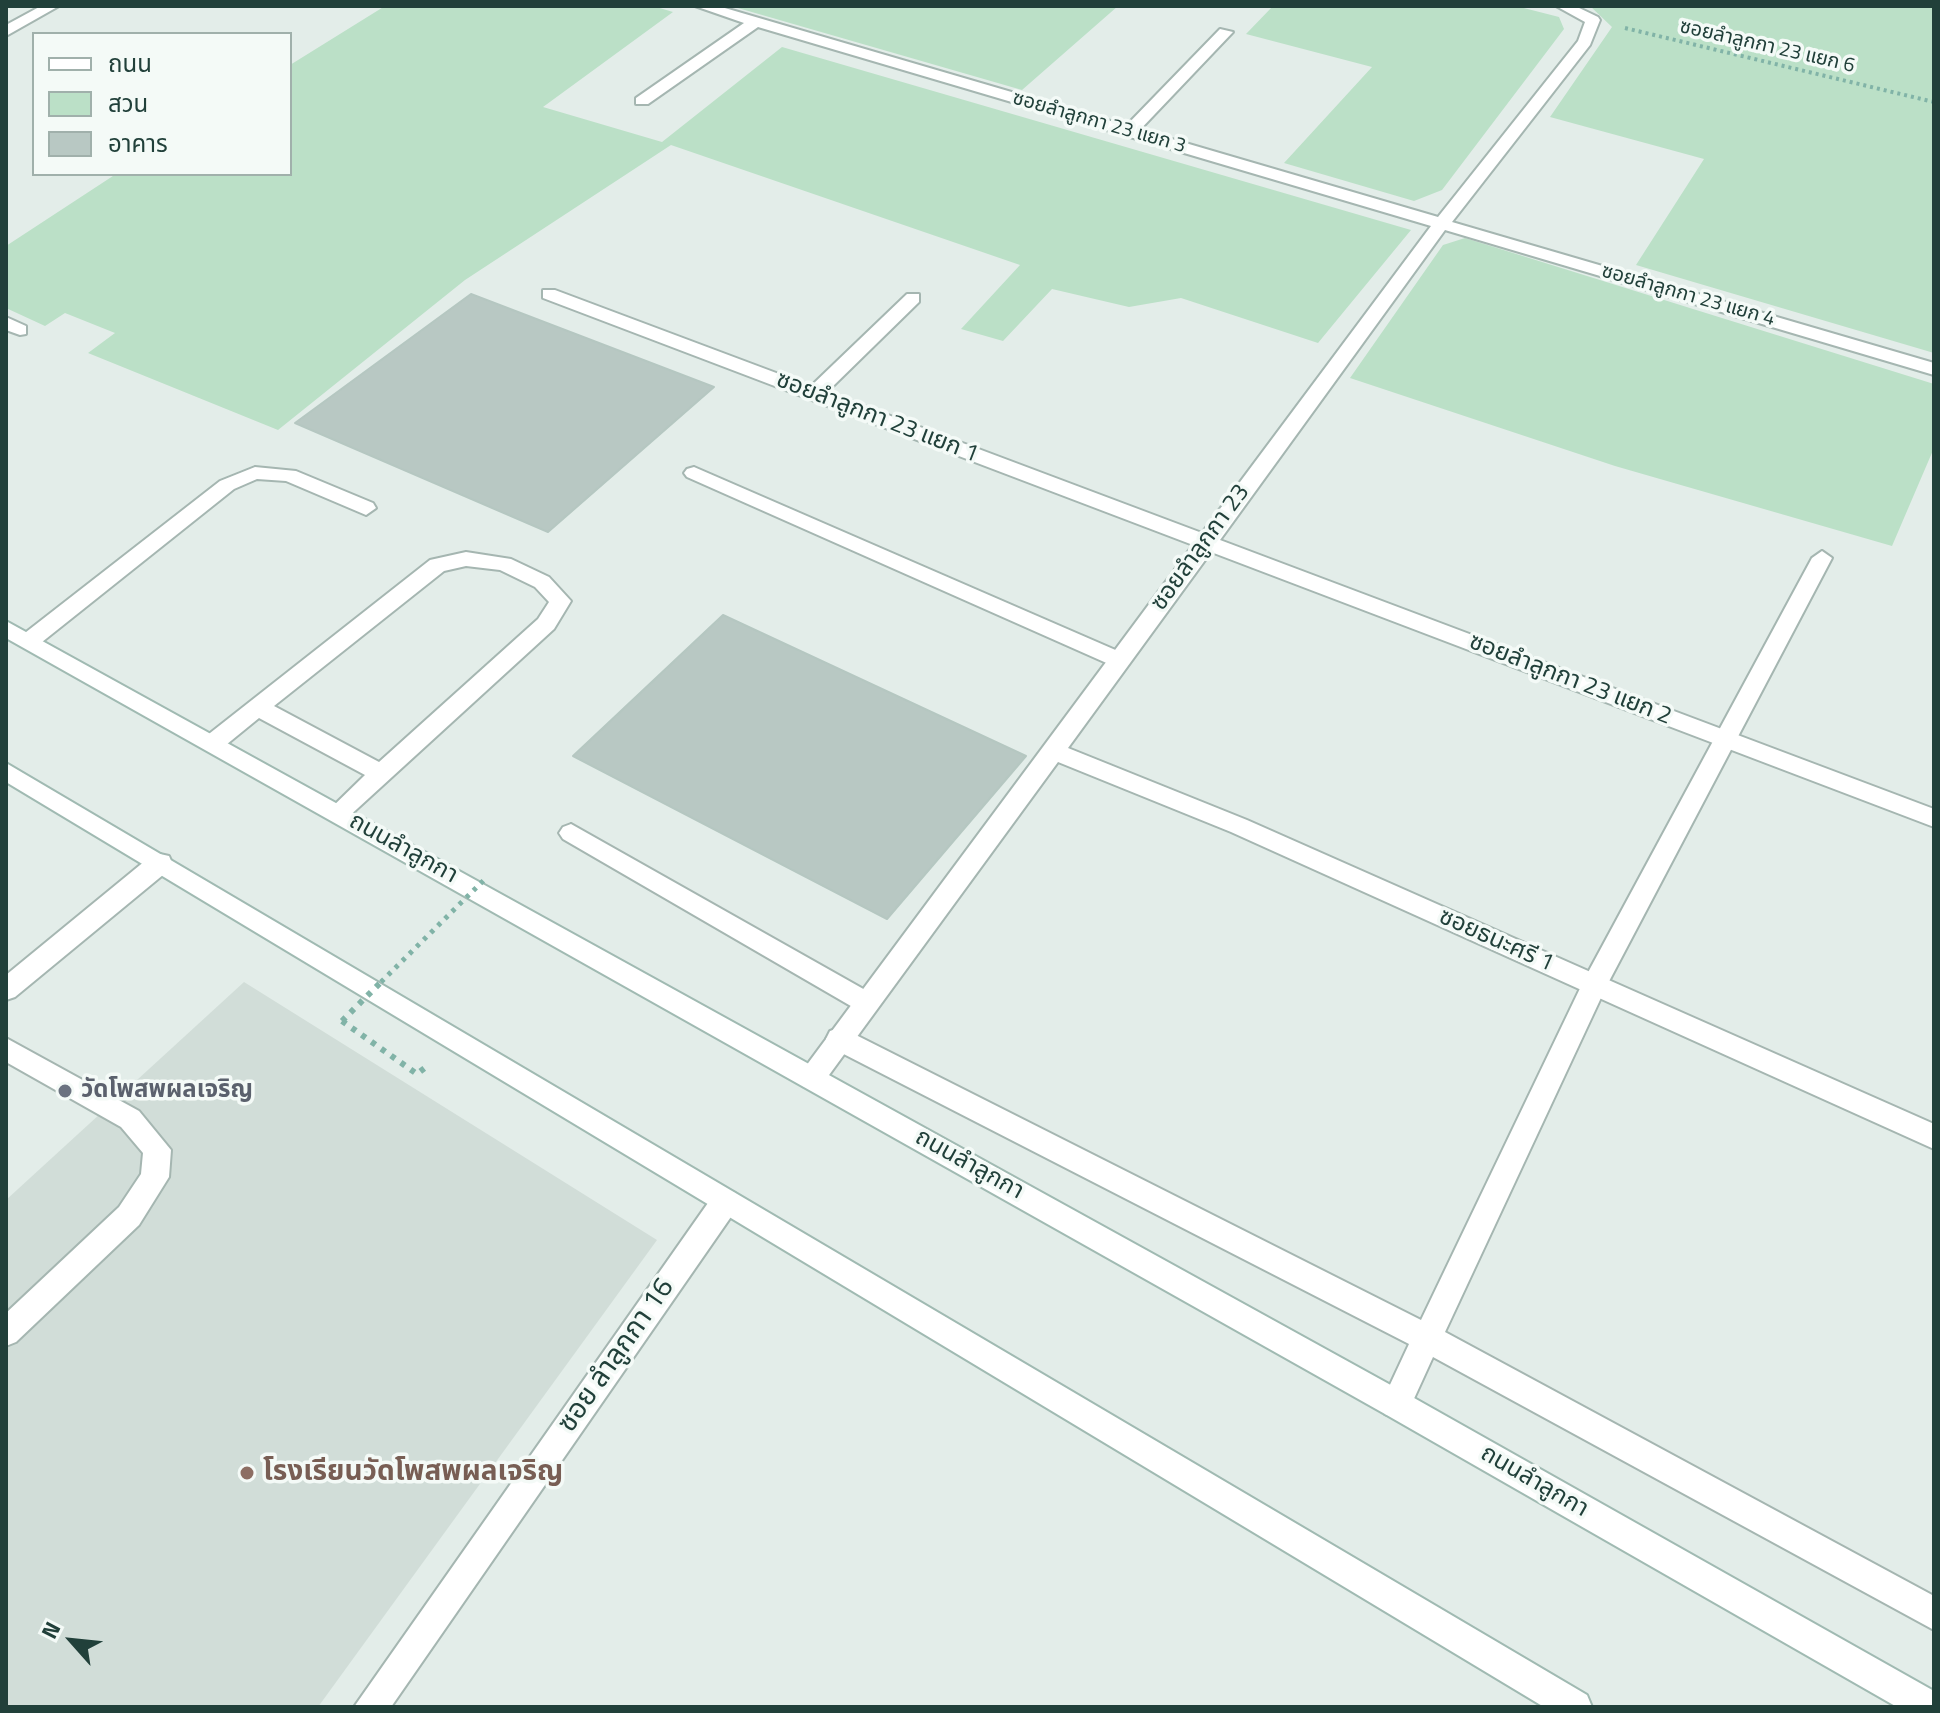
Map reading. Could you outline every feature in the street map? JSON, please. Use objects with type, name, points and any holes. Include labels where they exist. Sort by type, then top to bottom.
[{"type":"street","points":[[6,31],[52,6]]},
{"type":"street","name":"ซอยลำลูกกา 23 แยก 3","points":[[702,6],[1442,223]]},
{"type":"street","points":[[1563,6],[1593,20]]},
{"type":"street","name":"ซอยลำลูกกา 23","points":[[812,1078],[865,1002],[1056,752],[1205,542],[1442,223],[1585,42],[1593,20]]},
{"type":"street","points":[[642,101],[755,22]]},
{"type":"street","points":[[1129,132],[1225,32]]},
{"type":"street","name":"ซอยลำลูกกา 23 แยก 4","points":[[1442,223],[1934,369]]},
{"type":"street","name":"ซอยลำลูกกา 23 แยก 1","points":[[549,294],[1205,542]]},
{"type":"street","points":[[814,394],[913,298]]},
{"type":"street","points":[[18,635],[227,485],[255,473],[289,475],[366,508]]},
{"type":"street","points":[[694,473],[1119,660]]},
{"type":"street","name":"ซอยลำลูกกา 23 แยก 2","points":[[1205,542],[1934,818]]},
{"type":"street","points":[[1396,1404],[1594,985],[1822,558]]},
{"type":"street","points":[[213,743],[437,565],[466,559],[504,564],[542,582],[560,601],[546,624],[338,813]]},
{"type":"street","name":"ถนนลำลูกกา","points":[[18,635],[1396,1404],[1929,1707]]},
{"type":"street","points":[[257,707],[380,773]]},
{"type":"street","name":"ซอยธนะศรี 1","points":[[1056,752],[1239,826],[1934,1137]]},
{"type":"street","points":[[6,771],[1575,1707]]},
{"type":"street","points":[[571,833],[865,1002]]},
{"type":"street","points":[[6,990],[160,863]]},
{"type":"street","points":[[839,1039],[1427,1338],[1934,1614]]},
{"type":"street","points":[[6,1049],[130,1119],[157,1150],[155,1177],[129,1216],[6,1332]]},
{"type":"street","name":"ซอย ลำลูกกา 16","points":[[371,1707],[725,1202]]},
{"type":"path","name":"ซอยลำลูกกา 23 แยก 6","points":[[1593,20],[1934,102]]},
{"type":"path","points":[[342,1021],[486,878]]},
{"type":"shaded area","name":"โรงเรียนวัดโพสพผลเจริญ","points":[[244,982],[657,1240],[318,1707],[6,1707],[6,1200]]},
{"type":"green space","points":[[385,6],[653,6],[673,12],[543,107],[662,142],[782,47],[1411,230],[1318,343],[1181,298],[1129,307],[1052,289],[1003,341],[961,329],[1020,265],[671,145],[465,280],[278,430],[88,353],[115,333],[65,313],[45,326],[6,308],[6,246],[113,176],[292,176],[292,64]]},
{"type":"green space","points":[[731,6],[1118,6],[1022,90]]},
{"type":"green space","points":[[1273,6],[1516,6],[1559,17],[1564,29],[1442,190],[1414,201],[1284,163],[1372,67],[1246,34]]},
{"type":"green space","points":[[1590,6],[1934,6],[1934,353],[1636,265],[1704,159],[1550,117],[1612,27]]},
{"type":"green space","points":[[1465,238],[1934,384],[1934,448],[1892,546],[1615,466],[1350,378],[1443,245]]},
{"type":"building","points":[[471,294],[714,387],[548,532],[295,423]]},
{"type":"building","points":[[723,615],[1026,756],[887,919],[573,756]]},
{"type":"place","name":"วัดโพสพผลเจริญ","points":[[65,1091]]},
{"type":"place","name":"โรงเรียนวัดโพสพผลเจริญ","points":[[247,1473]]}]
